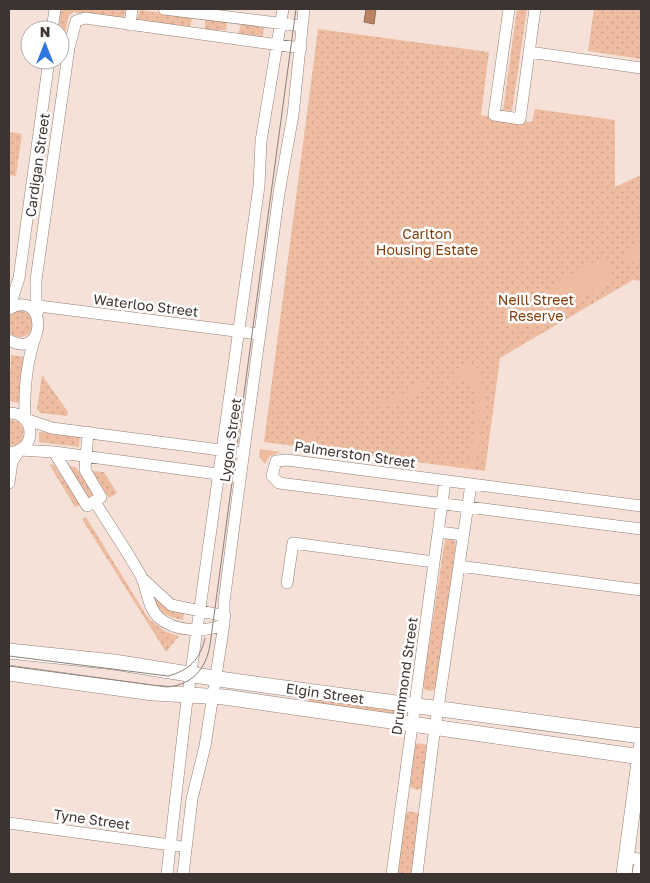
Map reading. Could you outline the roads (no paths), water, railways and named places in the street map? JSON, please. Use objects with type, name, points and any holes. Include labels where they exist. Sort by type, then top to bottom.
[{"type":"main road","name":"Elgin Street","points":[[9,651],[114,662],[301,690],[641,736]]},
{"type":"main road","name":"Elgin Street","points":[[9,673],[152,693],[213,696],[577,748],[641,752]]},
{"type":"main road","points":[[298,708],[301,690]]},
{"type":"main road","points":[[494,736],[496,716]]},
{"type":"main road","points":[[552,744],[555,724]]},
{"type":"main road","points":[[577,748],[579,728]]},
{"type":"main road","points":[[624,874],[634,859],[641,752]]},
{"type":"main road","points":[[640,874],[641,867]]},
{"type":"street","points":[[132,9],[130,24],[301,48]]},
{"type":"street","points":[[164,9],[302,26]]},
{"type":"street","name":"Lygon Street","points":[[167,874],[189,694],[259,186],[263,126],[282,9]]},
{"type":"street","name":"Lygon Street","points":[[183,874],[192,799],[205,746],[225,620],[224,602],[240,476],[283,161],[293,115],[304,9]]},
{"type":"street","points":[[509,9],[494,115],[520,119],[535,9]]},
{"type":"street","points":[[196,33],[199,13]]},
{"type":"street","points":[[231,38],[234,17]]},
{"type":"street","name":"Cardigan Street","points":[[36,335],[39,326],[36,280],[69,48],[76,21],[85,18],[130,24]]},
{"type":"street","points":[[529,52],[641,68]]},
{"type":"street","name":"Cardigan Street","points":[[9,309],[19,281],[48,70]]},
{"type":"street","points":[[41,120],[58,122]]},
{"type":"street","points":[[27,216],[45,218]]},
{"type":"street","points":[[9,309],[24,306],[37,315]]},
{"type":"street","name":"Waterloo Street","points":[[37,315],[39,306],[259,334]]},
{"type":"street","points":[[9,340],[23,343],[36,335]]},
{"type":"street","points":[[9,483],[12,462],[16,451],[28,443],[30,435],[29,426],[25,419],[26,374],[36,335]]},
{"type":"street","points":[[9,413],[17,414],[25,419],[52,428],[243,453]]},
{"type":"street","points":[[54,452],[87,506],[95,502],[102,497],[87,474],[85,456],[88,432]]},
{"type":"street","points":[[16,451],[54,452],[240,476]]},
{"type":"street","name":"Palmerston Street","points":[[641,506],[282,460],[276,461],[272,470],[272,478],[279,483],[641,529]]},
{"type":"street","name":"Drummond Street","points":[[392,874],[445,481]]},
{"type":"street","points":[[417,874],[438,708],[470,484]]},
{"type":"street","points":[[95,502],[140,575],[150,604],[158,616],[174,625],[198,630],[212,629],[225,620]]},
{"type":"street","points":[[439,532],[463,535]]},
{"type":"street","points":[[287,583],[293,543],[434,562]]},
{"type":"street","points":[[459,566],[641,590]]},
{"type":"street","points":[[140,575],[169,604],[201,610],[225,620]]},
{"type":"street","name":"Tyne Street","points":[[9,823],[186,847]]},
{"type":"water","points":[[366,9],[376,9],[374,24],[364,22]]},
{"type":"tram line","points":[[9,666],[167,687],[176,686],[191,679],[205,661],[210,645],[296,9]]},
{"type":"tram line","points":[[9,656],[168,676],[182,671],[197,658],[205,638]]},
{"type":"park label","name":"Carlton Housing Estate","points":[[427,242]]},
{"type":"park label","name":"Neill Street Reserve","points":[[536,308]]}]
